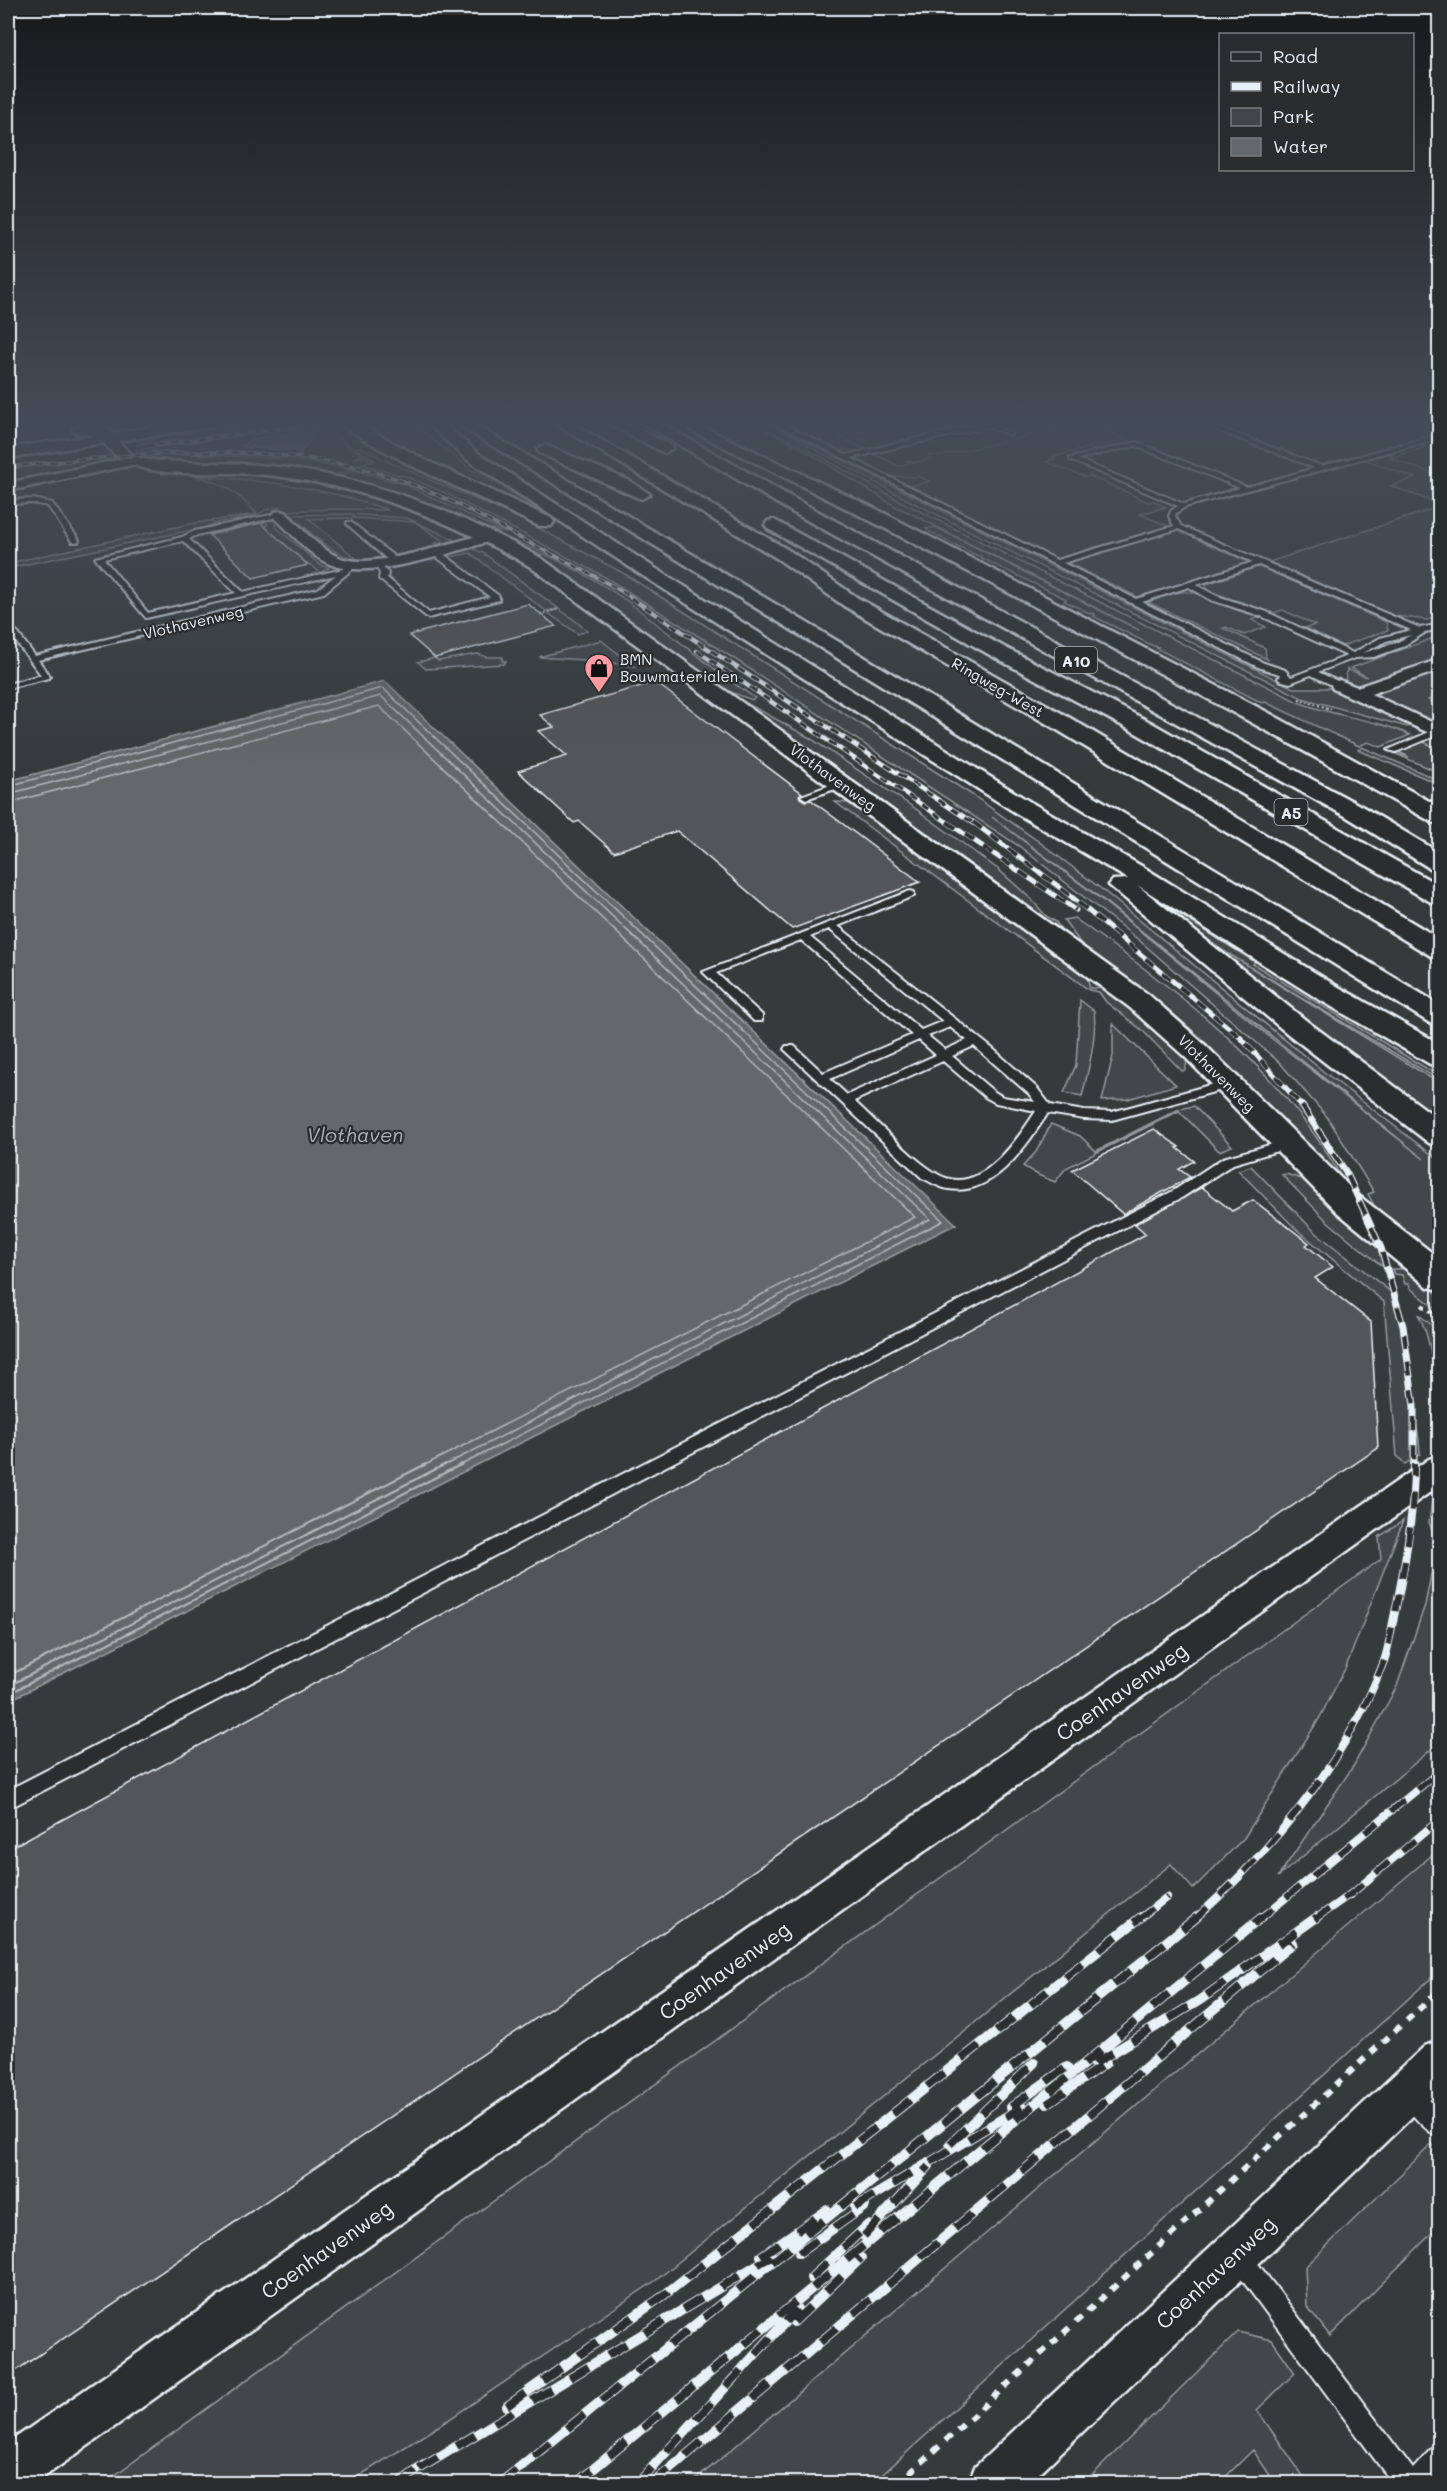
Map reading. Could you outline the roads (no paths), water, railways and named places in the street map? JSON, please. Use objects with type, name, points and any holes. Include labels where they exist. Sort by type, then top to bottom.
[{"type":"main road","name":"Vlothavenweg","points":[[489,537],[535,562],[1130,993],[1176,1032],[1356,1211],[1440,1278]]},
{"type":"main road","points":[[580,537],[649,572]]},
{"type":"main road","points":[[596,537],[1024,808],[1134,872],[1325,991],[1440,1057]]},
{"type":"main road","points":[[651,537],[1440,1017]]},
{"type":"main road","points":[[660,537],[685,558]]},
{"type":"main road","name":"Ringweg-West","points":[[754,537],[784,555],[851,602],[1062,723],[1440,950]]},
{"type":"main road","name":"Ringweg-West","points":[[796,537],[997,651],[1142,727],[1440,897]]},
{"type":"main road","name":"A10","points":[[852,537],[1440,857]]},
{"type":"main road","name":"A10","points":[[916,537],[1259,717],[1440,816]]},
{"type":"main road","points":[[732,545],[851,602]]},
{"type":"main road","name":"A10","points":[[997,651],[1440,920]]},
{"type":"main road","name":"A10","points":[[1259,717],[1440,795]]},
{"type":"main road","points":[[1024,808],[1298,1028],[1440,1136]]},
{"type":"main road","name":"A10","points":[[1355,812],[1440,864]]},
{"type":"street","points":[[306,537],[332,560],[349,568],[378,564],[488,537]]},
{"type":"street","points":[[1356,693],[1440,664]]},
{"type":"street","points":[[1339,685],[1438,733]]},
{"type":"street","name":"Coenhavenweg","points":[[8,2472],[1440,1468]]},
{"type":"street","name":"Coenhavenweg","points":[[992,2484],[1440,2061]]},
{"type":"lane","points":[[188,537],[99,558],[147,616],[349,568]]},
{"type":"lane","points":[[366,537],[393,560]]},
{"type":"lane","points":[[1005,537],[1261,665],[1262,670],[1290,680],[1354,656],[1371,655],[1399,645],[1422,632],[1440,626]]},
{"type":"lane","points":[[1056,563],[1143,537]]},
{"type":"lane","points":[[1202,537],[1422,632]]},
{"type":"lane","points":[[185,539],[242,594]]},
{"type":"lane","points":[[378,564],[384,573],[384,579],[428,616],[496,598],[434,551]]},
{"type":"lane","points":[[1135,602],[1260,562]]},
{"type":"lane","name":"Vlothavenweg","points":[[33,659],[321,591],[344,576],[349,568]]},
{"type":"lane","points":[[1190,585],[1214,598],[1264,614],[1354,656]]},
{"type":"lane","points":[[8,626],[46,676],[8,686]]},
{"type":"lane","points":[[1311,672],[1339,685]]},
{"type":"lane","points":[[1393,750],[1438,733]]},
{"type":"lane","points":[[806,796],[841,784]]},
{"type":"lane","points":[[758,1018],[709,972],[910,894]]},
{"type":"lane","points":[[831,925],[976,1041],[1033,1091],[1045,1107]]},
{"type":"lane","points":[[803,936],[989,1094],[999,1100],[1028,1107],[1045,1107],[1084,1115],[1112,1116],[1228,1084]]},
{"type":"lane","points":[[821,1078],[951,1022]]},
{"type":"lane","points":[[846,1100],[976,1041]]},
{"type":"lane","points":[[790,1049],[927,1175],[936,1181],[956,1186],[974,1182],[1004,1163],[1026,1138],[1045,1107]]},
{"type":"lane","points":[[8,1800],[1178,1194],[1228,1161],[1287,1144]]},
{"type":"lane","points":[[1407,2091],[1440,2127]]},
{"type":"lane","points":[[1236,2253],[1409,2484]]},
{"type":"lane","points":[[1416,2484],[1440,2458]]},
{"type":"water","name":"Vlothaven","points":[[385,681],[956,1224],[8,1701],[8,781]]},
{"type":"railway","points":[[519,537],[634,599]]},
{"type":"railway","points":[[631,598],[975,824]]},
{"type":"railway","points":[[697,651],[950,824]]},
{"type":"railway","points":[[947,822],[1076,910]]},
{"type":"railway","points":[[973,822],[1067,893],[1241,1038],[1303,1107]]},
{"type":"railway","points":[[1195,1919],[1253,1863],[1279,1833],[1305,1801],[1350,1734],[1386,1656],[1411,1522],[1414,1483],[1414,1406],[1403,1326],[1381,1248],[1347,1174],[1302,1106]]},
{"type":"railway","points":[[1260,1919],[1440,1771]]},
{"type":"railway","points":[[1356,1890],[1440,1819]]},
{"type":"railway","points":[[1315,1919],[1356,1890]]},
{"type":"railway","points":[[1350,1895],[1356,1890]]},
{"type":"railway","points":[[1139,1919],[1167,1897]]},
{"type":"railway","points":[[507,2406],[663,2296],[1141,1917]]},
{"type":"railway","points":[[499,2484],[1197,1917]]},
{"type":"railway","points":[[575,2484],[1262,1917]]},
{"type":"railway","points":[[1094,2064],[1200,2000],[1317,1917]]},
{"type":"railway","points":[[652,2484],[1293,1943]]},
{"type":"railway","points":[[950,2144],[1034,2063]]},
{"type":"railway","points":[[1047,2104],[1106,2063]]},
{"type":"railway","points":[[1011,2107],[1067,2067]]},
{"type":"railway","points":[[855,2207],[1022,2107]]},
{"type":"railway","points":[[864,2236],[929,2166]]},
{"type":"railway","points":[[799,2253],[865,2206]]},
{"type":"railway","points":[[761,2256],[827,2210]]},
{"type":"railway","points":[[811,2278],[868,2225]]},
{"type":"railway","points":[[419,2469],[772,2256]]},
{"type":"railway","points":[[794,2322],[861,2258]]},
{"type":"railway","points":[[637,2484],[797,2309]]},
{"type":"railway","points":[[398,2484],[424,2465]]},
{"type":"place","name":"BMN Bouwmaterialen","points":[[599,694]]}]
